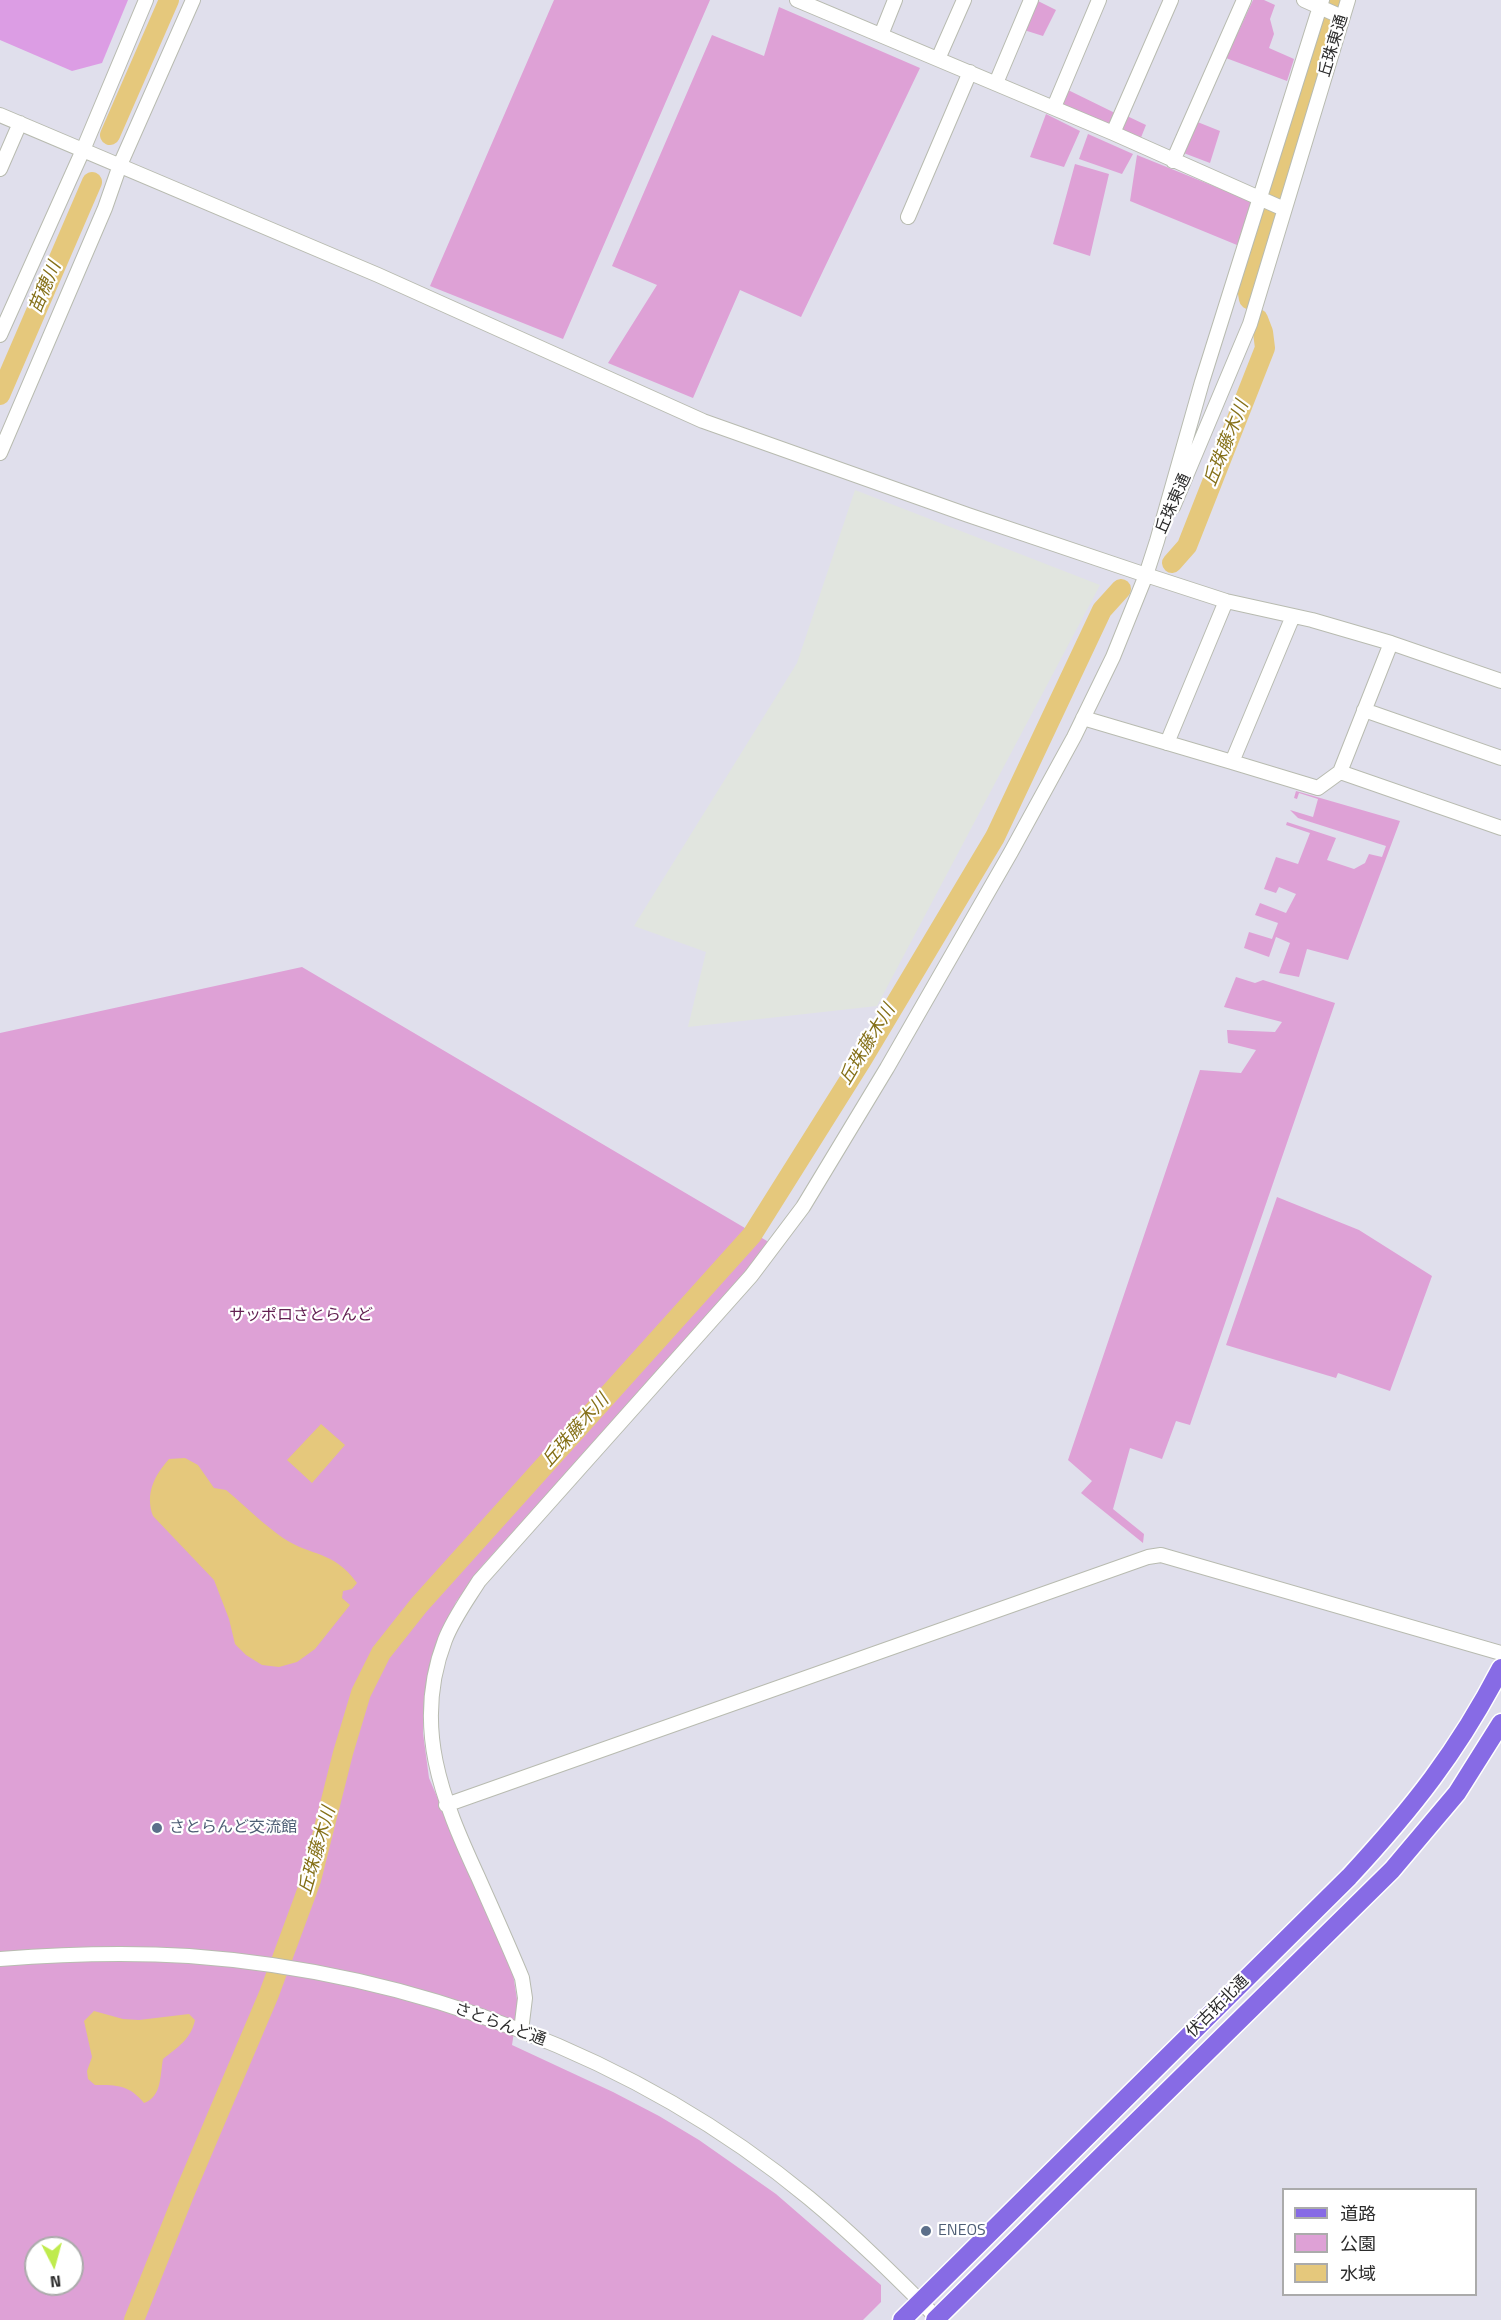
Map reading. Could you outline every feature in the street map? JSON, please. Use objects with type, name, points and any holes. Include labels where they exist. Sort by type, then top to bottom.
[{"type":"main road","name":"伏古拓北通","points":[[902,2320],[1341,1884],[1394,1828],[1451,1755],[1501,1668]]},
{"type":"main road","name":"伏古拓北通","points":[[937,2319],[1392,1870],[1457,1793],[1501,1723]]},
{"type":"street","points":[[0,335],[83,150],[146,0]]},
{"type":"street","points":[[0,453],[105,208],[120,165],[193,0]]},
{"type":"street","points":[[797,0],[820,5],[881,35],[1054,107],[1284,209]]},
{"type":"street","points":[[881,35],[895,0]]},
{"type":"street","points":[[938,58],[964,0]]},
{"type":"street","points":[[996,83],[1031,0]]},
{"type":"street","points":[[1054,107],[1099,0]]},
{"type":"street","points":[[1113,133],[1172,0]]},
{"type":"street","points":[[1173,161],[1244,0]]},
{"type":"street","points":[[1304,0],[1321,3],[1342,16]]},
{"type":"street","name":"丘珠東通","points":[[1157,541],[1250,324],[1348,0]]},
{"type":"street","name":"丘珠東通","points":[[1157,541],[1196,402],[1321,3]]},
{"type":"street","points":[[908,217],[970,72]]},
{"type":"street","points":[[0,115],[378,275],[703,421],[1146,575],[1226,601],[1293,616],[1391,643],[1501,681]]},
{"type":"street","points":[[0,169],[20,123]]},
{"type":"street","points":[[521,2031],[525,1998],[522,1978],[447,1805],[436,1773],[430,1735],[430,1700],[437,1664],[445,1640],[453,1622],[479,1581],[751,1276],[786,1231],[887,1068],[1011,852],[1113,657],[1157,541]]},
{"type":"street","points":[[1167,742],[1226,601]]},
{"type":"street","points":[[1232,762],[1293,616]]},
{"type":"street","points":[[1083,718],[1318,788],[1340,772],[1391,643]]},
{"type":"street","points":[[1365,710],[1501,758]]},
{"type":"street","points":[[1340,772],[1501,828]]},
{"type":"street","points":[[447,1805],[1148,1557],[1161,1555],[1501,1653]]},
{"type":"street","name":"さとらんど通","points":[[0,1959],[112,1953],[188,1956],[263,1964],[352,1980],[434,2001],[521,2031],[574,2052],[635,2082],[694,2116],[808,2197],[852,2235],[937,2319]]},
{"type":"shaded area","points":[[0,0],[128,0],[102,63],[72,71],[0,40]]},
{"type":"shaded area","points":[[855,490],[1100,585],[877,1006],[688,1027],[706,952],[634,926],[797,663]]},
{"type":"green space","points":[[554,0],[710,0],[563,339],[430,286]]},
{"type":"green space","points":[[1036,0],[1056,10],[1043,36],[1024,30]]},
{"type":"green space","points":[[1253,0],[1264,0],[1275,5],[1270,19],[1274,34],[1269,48],[1294,59],[1287,81],[1226,58]]},
{"type":"green space","points":[[779,7],[920,68],[801,317],[740,290],[693,398],[608,363],[657,285],[612,266],[712,35],[764,56]]},
{"type":"green space","points":[[1066,89],[1115,113],[1108,126],[1060,104]]},
{"type":"green space","points":[[1046,114],[1080,131],[1064,167],[1030,157]]},
{"type":"green space","points":[[1127,116],[1146,125],[1140,140],[1120,133]]},
{"type":"green space","points":[[1195,121],[1220,131],[1210,163],[1181,152]]},
{"type":"green space","points":[[1088,134],[1133,154],[1122,174],[1079,159]]},
{"type":"green space","points":[[1137,155],[1253,202],[1237,245],[1130,201]]},
{"type":"green space","points":[[1075,164],[1109,174],[1090,256],[1053,244]]},
{"type":"green space","points":[[1296,791],[1400,821],[1348,960],[1307,949],[1299,977],[1279,973],[1290,943],[1276,937],[1269,957],[1244,948],[1249,932],[1272,939],[1278,923],[1255,915],[1260,903],[1286,913],[1296,894],[1279,887],[1276,893],[1264,889],[1276,857],[1298,864],[1310,833],[1286,825],[1287,822],[1336,838],[1327,860],[1354,869],[1365,863],[1369,854],[1382,857],[1386,846],[1298,818],[1290,810],[1313,817],[1318,799],[1299,793],[1297,799],[1294,798]]},
{"type":"green space","name":"サッポロさとらんど","points":[[302,967],[767,1241],[767,1246],[734,1287],[481,1567],[456,1602],[431,1660],[424,1697],[423,1733],[429,1778],[513,1974],[518,2006],[512,2045],[613,2092],[699,2140],[776,2194],[881,2285],[881,2302],[863,2320],[0,2320],[0,1033]]},
{"type":"green space","points":[[1236,977],[1255,983],[1263,980],[1335,1003],[1190,1425],[1176,1421],[1162,1459],[1130,1448],[1113,1509],[1144,1534],[1143,1543],[1081,1493],[1092,1481],[1068,1460],[1200,1070],[1241,1073],[1256,1050],[1228,1043],[1227,1030],[1275,1032],[1282,1022],[1224,1007]]},
{"type":"green space","points":[[1277,1197],[1359,1230],[1432,1276],[1390,1391],[1338,1373],[1336,1378],[1226,1345]]},
{"type":"water","points":[[321,1424],[345,1445],[312,1483],[287,1460]]},
{"type":"water","points":[[185,1458],[198,1465],[214,1488],[226,1490],[283,1538],[331,1559],[348,1572],[357,1583],[352,1589],[343,1591],[342,1598],[350,1605],[315,1649],[297,1662],[279,1667],[262,1665],[246,1655],[235,1644],[229,1619],[214,1580],[153,1516],[150,1500],[155,1479],[169,1459]]},
{"type":"water","points":[[94,2011],[123,2019],[139,2020],[189,2014],[195,2020],[187,2038],[163,2059],[159,2085],[150,2100],[144,2103],[128,2089],[95,2085],[88,2079],[87,2071],[92,2057],[84,2021]]},
{"type":"waterway","name":"苗穂川","points":[[110,135],[169,0]]},
{"type":"waterway","name":"丘珠藤木川","points":[[1274,198],[1328,25]]},
{"type":"waterway","name":"苗穂川","points":[[0,395],[92,182]]},
{"type":"waterway","name":"丘珠藤木川","points":[[1249,299],[1247,287],[1269,216]]},
{"type":"waterway","name":"丘珠藤木川","points":[[1172,563],[1187,546],[1265,348],[1263,332],[1258,319]]},
{"type":"waterway","name":"丘珠藤木川","points":[[134,2320],[185,2192],[269,1994],[311,1880],[343,1753],[361,1693],[381,1653],[419,1605],[752,1235],[860,1063],[995,837],[1102,610],[1121,589]]},
{"type":"place","name":"さとらんど交流館","points":[[157,1828]]},
{"type":"place","name":"ENEOS","points":[[926,2231]]}]
